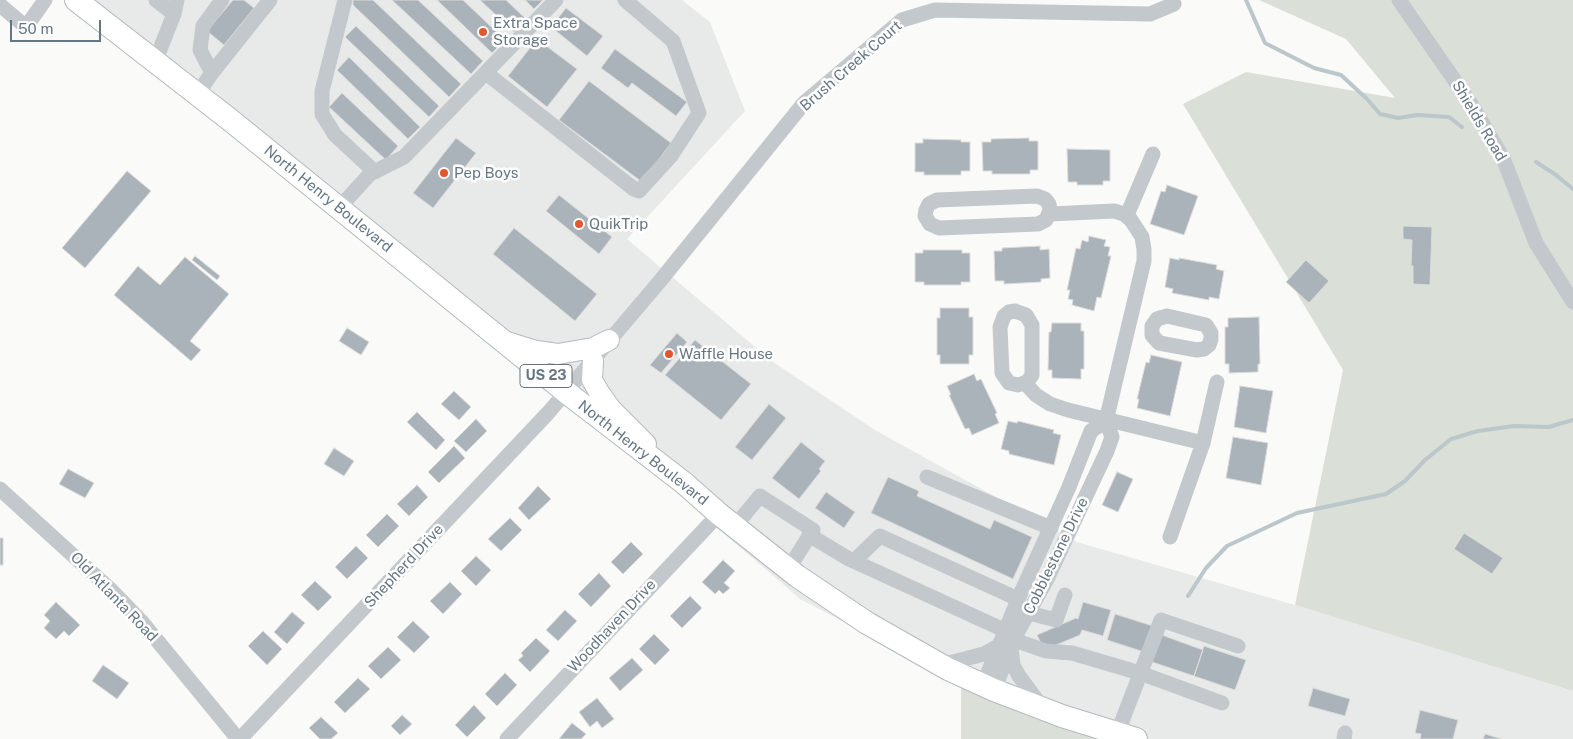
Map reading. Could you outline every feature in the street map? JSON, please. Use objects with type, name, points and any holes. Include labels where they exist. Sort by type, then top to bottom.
[{"type":"highway","name":"North Henry Boulevard","points":[[76,0],[339,208],[566,392],[684,483],[788,568],[867,622],[941,665],[988,687],[1043,708],[1127,736]]},
{"type":"main road","points":[[502,340],[536,351],[558,354],[593,348],[609,340]]},
{"type":"main road","points":[[593,361],[592,380],[599,392],[612,409],[684,483]]},
{"type":"street","points":[[0,5],[26,27],[45,0]]},
{"type":"street","points":[[155,62],[176,7],[156,0]]},
{"type":"street","points":[[212,73],[200,50],[203,26],[222,0]]},
{"type":"street","points":[[197,95],[212,73],[270,0]]},
{"type":"street","points":[[345,0],[322,91],[322,114],[335,136],[375,172]]},
{"type":"street","points":[[339,208],[370,174],[404,157],[556,0]]},
{"type":"street","points":[[486,73],[639,191],[671,156],[699,113],[673,41],[625,0]]},
{"type":"street","name":"Shields Road","points":[[1399,0],[1471,104],[1503,158],[1536,243],[1573,302]]},
{"type":"street","name":"Brush Creek Court","points":[[566,392],[660,281],[804,103],[902,20],[935,10],[1150,14],[1174,4]]},
{"type":"street","points":[[1050,214],[1114,211],[1127,215],[1153,154]]},
{"type":"street","points":[[1038,196],[1048,203],[1050,214],[1046,220],[1038,224],[935,227],[927,222],[925,215],[929,204],[935,200],[1038,196]]},
{"type":"street","points":[[974,199],[975,226]]},
{"type":"street","name":"Cobblestone Drive","points":[[988,687],[1010,640],[1029,613],[1047,579],[1112,437],[1106,421],[1144,262],[1144,249],[1138,230],[1127,215]]},
{"type":"street","points":[[1129,325],[1152,328]]},
{"type":"street","points":[[1170,538],[1203,443],[1217,382]]},
{"type":"street","points":[[1025,383],[1036,395],[1050,404],[1106,421],[1203,443]]},
{"type":"street","name":"Shepherd Drive","points":[[239,739],[566,392]]},
{"type":"street","name":"Cobblestone Drive","points":[[1010,640],[1018,599],[1080,462],[1091,431],[1106,421]]},
{"type":"street","points":[[927,477],[1051,528]]},
{"type":"street","name":"Old Atlanta Road","points":[[0,489],[103,583],[142,622],[239,739]]},
{"type":"street","name":"Woodhaven Drive","points":[[507,739],[727,520],[760,496],[813,530],[809,535]]},
{"type":"street","points":[[788,568],[809,535],[854,561],[1010,640],[1046,651],[1072,653],[1140,673],[1222,703]]},
{"type":"street","points":[[854,561],[880,536],[1018,599]]},
{"type":"street","points":[[1029,613],[1056,620],[1065,595]]},
{"type":"street","points":[[1127,736],[1140,673],[1161,620],[1238,646]]},
{"type":"street","points":[[941,665],[984,654],[1010,640]]},
{"type":"street","points":[[1010,640],[1013,666],[1043,708]]},
{"type":"shaded area","points":[[69,0],[682,0],[710,22],[745,111],[627,239],[773,362],[875,430],[1077,542],[1295,605],[1573,691],[1573,739],[1106,739],[985,696],[800,599],[669,486],[535,383],[359,233]]},
{"type":"shaded area","points":[[1259,0],[1573,0],[1573,691],[1295,605],[1343,370],[1183,104],[1246,72],[1395,98],[1346,39]]},
{"type":"shaded area","points":[[961,683],[1106,739],[961,739]]},
{"type":"building","points":[[233,0],[244,0],[254,8],[224,45],[207,31]]},
{"type":"building","points":[[353,0],[373,0],[461,84],[449,97],[353,5]]},
{"type":"building","points":[[392,0],[418,0],[483,61],[471,74]]},
{"type":"building","points":[[437,0],[463,0],[505,40],[492,53]]},
{"type":"building","points":[[480,0],[506,0],[526,19],[514,32]]},
{"type":"building","points":[[525,0],[543,0],[534,9]]},
{"type":"building","points":[[566,8],[603,36],[587,56],[551,27]]},
{"type":"building","points":[[356,26],[439,106],[429,117],[345,37]]},
{"type":"building","points":[[537,39],[577,69],[547,107],[508,76]]},
{"type":"building","points":[[615,49],[687,102],[676,116],[632,83],[628,88],[601,68]]},
{"type":"building","points":[[349,57],[420,127],[408,139],[337,70]]},
{"type":"building","points":[[589,81],[671,143],[642,182],[559,120]]},
{"type":"building","points":[[342,93],[398,146],[386,160],[329,107]]},
{"type":"building","name":"Pep Boys","points":[[456,138],[476,153],[433,208],[413,193]]},
{"type":"building","points":[[1029,138],[1029,141],[1038,141],[1038,170],[1030,170],[1030,174],[992,174],[992,171],[983,171],[982,142],[991,142],[991,139]]},
{"type":"building","points":[[923,139],[970,142],[970,171],[961,171],[961,175],[924,175],[924,172],[915,172],[915,143],[923,143]]},
{"type":"building","points":[[1067,149],[1110,150],[1110,181],[1103,181],[1103,185],[1077,185],[1077,182],[1068,182]]},
{"type":"building","points":[[127,171],[151,191],[85,268],[62,248]]},
{"type":"building","points":[[1167,185],[1198,196],[1184,235],[1150,224],[1161,191],[1165,192]]},
{"type":"building","name":"QuikTrip","points":[[559,195],[612,237],[599,254],[546,211]]},
{"type":"building","points":[[1403,226],[1432,227],[1430,285],[1413,284],[1413,266],[1411,266],[1412,240],[1403,239]]},
{"type":"building","name":"QuikTrip","points":[[514,228],[597,294],[575,321],[493,254]]},
{"type":"building","points":[[1089,236],[1106,240],[1104,246],[1110,247],[1108,256],[1111,256],[1101,298],[1097,297],[1094,311],[1072,305],[1073,300],[1068,299],[1070,290],[1067,290],[1076,248],[1080,249],[1082,240],[1088,242]]},
{"type":"building","points":[[1040,246],[1040,250],[1049,249],[1050,278],[1041,279],[1041,282],[1004,284],[1004,281],[995,281],[994,251],[1002,251],[1002,248]]},
{"type":"building","points":[[923,250],[962,250],[962,253],[970,253],[970,282],[961,282],[961,285],[924,285],[924,282],[915,282],[915,253],[923,253]]},
{"type":"building","points":[[195,256],[220,276],[217,280],[192,260]]},
{"type":"building","points":[[185,257],[229,294],[190,341],[201,350],[191,361],[114,295],[138,266],[160,285]]},
{"type":"building","points":[[1170,258],[1217,265],[1216,269],[1224,271],[1219,299],[1209,297],[1209,300],[1172,293],[1173,289],[1165,287]]},
{"type":"building","points":[[1306,260],[1329,281],[1309,303],[1286,282]]},
{"type":"building","points":[[940,308],[969,308],[969,317],[973,317],[973,355],[969,355],[969,364],[940,364],[940,355],[937,355],[937,318],[940,318]]},
{"type":"building","points":[[1259,317],[1260,364],[1258,364],[1258,372],[1229,373],[1229,364],[1225,364],[1225,327],[1228,327],[1228,318]]},
{"type":"building","points":[[1052,323],[1081,323],[1081,331],[1084,331],[1084,369],[1081,369],[1081,379],[1052,378],[1052,370],[1048,370],[1049,332],[1051,332]]},
{"type":"building","points":[[347,328],[369,342],[361,355],[339,341]]},
{"type":"building","name":"Waffle House","points":[[677,333],[687,342],[661,373],[650,365]]},
{"type":"building","points":[[695,340],[751,384],[721,420],[665,375]]},
{"type":"building","points":[[1151,355],[1182,362],[1170,416],[1137,408],[1139,399],[1137,399],[1146,362],[1149,363]]},
{"type":"building","points":[[974,374],[977,381],[981,379],[997,413],[995,414],[999,423],[972,435],[969,428],[965,429],[949,395],[951,395],[947,386]]},
{"type":"building","points":[[1240,386],[1273,391],[1266,433],[1234,427]]},
{"type":"building","points":[[454,391],[471,407],[459,420],[441,404]]},
{"type":"building","points":[[769,404],[786,418],[752,460],[735,447]]},
{"type":"building","points":[[417,412],[445,440],[436,450],[407,422]]},
{"type":"building","points":[[476,419],[487,431],[466,452],[454,441]]},
{"type":"building","points":[[1008,421],[1017,423],[1018,421],[1054,430],[1053,433],[1061,435],[1054,465],[1009,454],[1009,451],[1001,449]]},
{"type":"building","points":[[1233,437],[1268,443],[1261,485],[1226,478]]},
{"type":"building","points":[[801,442],[825,461],[819,469],[821,471],[799,499],[772,478]]},
{"type":"building","points":[[454,446],[465,458],[439,483],[428,472]]},
{"type":"building","points":[[334,448],[354,461],[344,476],[324,464]]},
{"type":"building","points":[[68,469],[94,483],[85,498],[59,484]]},
{"type":"building","points":[[1117,472],[1133,479],[1118,512],[1102,505]]},
{"type":"building","points":[[888,477],[919,491],[917,496],[990,529],[994,520],[1032,537],[1013,579],[871,513]]},
{"type":"building","points":[[417,485],[428,497],[409,516],[397,504]]},
{"type":"building","points":[[538,486],[551,499],[529,520],[518,508]]},
{"type":"building","points":[[826,492],[855,512],[844,528],[815,508]]},
{"type":"building","points":[[387,514],[399,526],[378,547],[366,535]]},
{"type":"building","points":[[510,518],[522,530],[501,551],[488,539]]},
{"type":"building","points":[[1464,533],[1503,558],[1492,574],[1454,549]]},
{"type":"building","points":[[0,538],[3,538],[3,565],[0,565]]},
{"type":"building","points":[[631,542],[643,554],[623,574],[611,562]]},
{"type":"building","points":[[356,546],[368,558],[347,579],[335,567]]},
{"type":"building","points":[[476,556],[491,570],[476,586],[461,571]]},
{"type":"building","points":[[723,560],[735,571],[724,583],[730,588],[723,594],[719,590],[715,594],[702,582]]},
{"type":"building","points":[[599,573],[611,586],[591,607],[578,594]]},
{"type":"building","points":[[315,581],[332,597],[318,611],[301,595]]},
{"type":"building","points":[[450,582],[462,594],[443,614],[430,601]]},
{"type":"building","points":[[690,596],[702,608],[682,628],[670,616]]},
{"type":"building","points":[[56,602],[80,625],[69,636],[64,631],[56,639],[44,628],[50,621],[44,615]]},
{"type":"building","points":[[1083,602],[1111,610],[1103,636],[1082,630],[1080,635],[1044,650],[1037,635],[1076,618],[1078,619]]},
{"type":"building","points":[[565,610],[577,621],[558,641],[546,630]]},
{"type":"building","points":[[292,612],[305,623],[287,644],[274,632]]},
{"type":"building","points":[[1115,614],[1153,626],[1144,652],[1107,640]]},
{"type":"building","points":[[413,621],[430,637],[414,653],[397,637]]},
{"type":"building","points":[[263,631],[282,649],[267,665],[248,646]]},
{"type":"building","points":[[654,634],[670,650],[655,665],[639,649]]},
{"type":"building","points":[[1162,635],[1203,650],[1194,676],[1152,662]]},
{"type":"building","points":[[536,638],[550,651],[530,672],[518,660],[523,656],[521,653]]},
{"type":"building","points":[[1204,646],[1246,660],[1235,690],[1194,676]]},
{"type":"building","points":[[388,647],[401,660],[381,679],[368,666]]},
{"type":"building","points":[[632,658],[643,670],[620,691],[609,678]]},
{"type":"building","points":[[103,665],[129,683],[117,699],[92,681]]},
{"type":"building","points":[[505,673],[517,685],[497,706],[485,694]]},
{"type":"building","points":[[358,678],[370,689],[345,713],[334,702]]},
{"type":"building","points":[[1313,688],[1350,699],[1345,716],[1308,706]]},
{"type":"building","points":[[597,698],[614,719],[602,728],[597,721],[590,727],[579,712]]},
{"type":"building","points":[[474,705],[486,718],[467,737],[455,725]]},
{"type":"building","points":[[1420,710],[1458,720],[1453,739],[1420,739],[1421,734],[1415,733]]},
{"type":"building","points":[[402,715],[412,724],[400,735],[391,726]]},
{"type":"building","points":[[321,717],[338,733],[331,739],[320,739],[309,728]]},
{"type":"building","points":[[572,723],[586,734],[581,739],[559,739]]},
{"type":"building","points":[[1485,734],[1502,739],[1483,739]]},
{"type":"waterway","points":[[1246,0],[1265,43],[1314,68],[1341,75],[1380,114],[1398,118],[1417,115],[1449,117],[1462,127]]},
{"type":"waterway","points":[[1536,162],[1573,189]]},
{"type":"waterway","points":[[1188,596],[1206,568],[1227,546],[1297,513],[1386,494],[1405,481],[1425,460],[1451,439],[1478,431],[1514,426],[1549,427],[1573,420]]},
{"type":"place","name":"Extra Space Storage","points":[[483,32]]},
{"type":"place","name":"Pep Boys","points":[[444,173]]},
{"type":"place","name":"QuikTrip","points":[[579,224]]},
{"type":"place","name":"Waffle House","points":[[669,354]]}]
